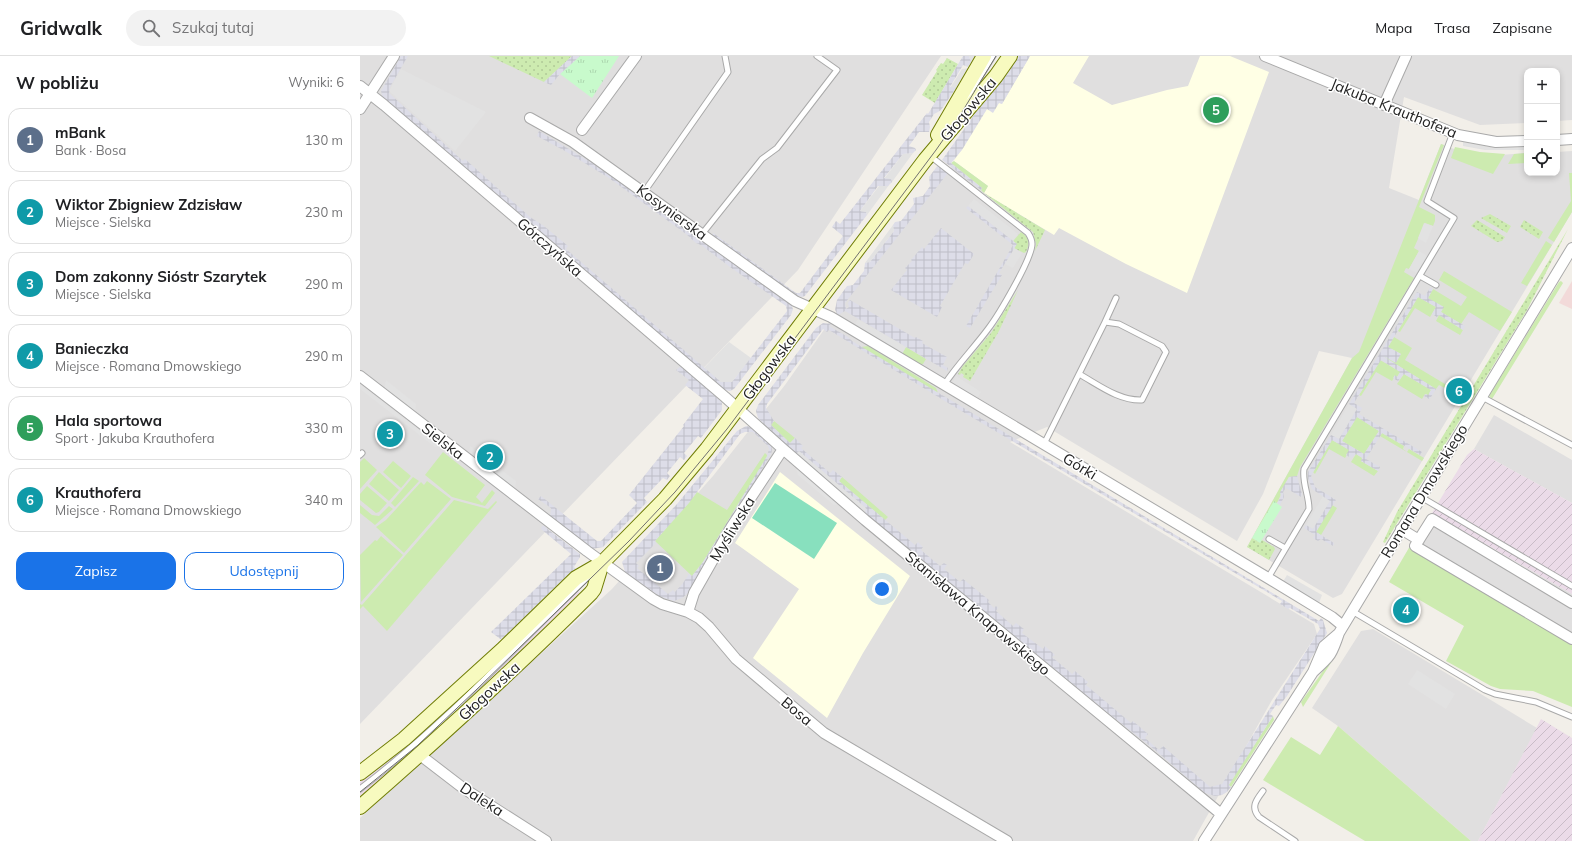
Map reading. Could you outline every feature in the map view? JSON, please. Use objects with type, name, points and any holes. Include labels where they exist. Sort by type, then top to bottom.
[{"type":"street","points":[[360,108],[371,94],[394,56]]},
{"type":"street","points":[[582,130],[636,56]]},
{"type":"street","name":"Głogowska","points":[[927,158],[949,115],[984,56]]},
{"type":"street","name":"Głogowska","points":[[360,773],[404,739],[502,650],[576,578],[602,563],[653,512],[680,482],[738,408],[927,158],[996,76],[1010,56]]},
{"type":"street","name":"Jakuba Krauthofera","points":[[1265,56],[1453,133],[1496,142],[1524,141]]},
{"type":"street","points":[[1384,105],[1406,56]]},
{"type":"street","name":"Górczyńska","points":[[360,86],[738,408]]},
{"type":"street","name":"Kosynierska","points":[[530,118],[573,142],[795,301],[813,309]]},
{"type":"street","points":[[1560,140],[1572,139]]},
{"type":"street","name":"Romana Dmowskiego","points":[[1204,841],[1313,672],[1324,646],[1341,629],[1572,248]]},
{"type":"street","name":"Górki","points":[[813,309],[831,317],[1268,578],[1332,617],[1341,629]]},
{"type":"street","name":"Sielska","points":[[360,376],[602,563]]},
{"type":"street","name":"Stanisława Knapowskiego","points":[[738,408],[865,520],[1222,814]]},
{"type":"street","name":"Myśliwska","points":[[688,612],[694,592],[732,526],[783,449]]},
{"type":"street","points":[[1572,603],[1432,519],[1415,546],[1572,639]]},
{"type":"street","points":[[1401,529],[1419,540]]},
{"type":"street","name":"Głogowska","points":[[360,807],[420,755],[525,658],[591,593],[594,589],[602,563]]},
{"type":"street","name":"Bosa","points":[[602,563],[658,602],[688,612],[704,622],[736,659],[824,733],[1007,841]]},
{"type":"street","name":"Daleka","points":[[420,755],[463,788],[546,841]]},
{"type":"lane","points":[[644,192],[728,72],[726,56]]},
{"type":"lane","points":[[702,234],[762,159],[777,148],[837,70],[818,56]]},
{"type":"lane","points":[[944,385],[951,373],[989,329],[1012,290],[1032,245],[1028,232],[927,158],[956,116],[993,56]]},
{"type":"lane","points":[[1268,578],[1309,509],[1309,499],[1303,477],[1304,469],[1454,218],[1427,201],[1453,133]]},
{"type":"lane","points":[[1420,276],[1436,285]]},
{"type":"lane","points":[[1044,444],[1116,298]]},
{"type":"lane","points":[[1079,374],[1123,398],[1142,400],[1166,352],[1162,346],[1119,324],[1105,322]]},
{"type":"lane","points":[[1482,397],[1572,445]]},
{"type":"lane","points":[[1421,497],[1572,586]]},
{"type":"lane","points":[[1269,539],[1285,548]]},
{"type":"lane","points":[[360,789],[415,744],[474,689],[602,563]]},
{"type":"lane","points":[[1352,611],[1485,690],[1495,694],[1536,702],[1572,717]]},
{"type":"lane","points":[[1263,791],[1255,804],[1255,812],[1259,817],[1295,841]]},
{"type":"shaded area","points":[[360,56],[941,56],[798,270],[360,724]]},
{"type":"shaded area","points":[[401,56],[408,56],[390,87],[389,93],[463,161],[465,159],[530,217],[544,226],[568,246],[566,249],[721,382],[732,382],[787,311],[786,306],[701,245],[696,243],[686,234],[609,178],[537,136],[539,131],[592,163],[790,302],[793,309],[791,315],[734,389],[730,391],[725,390],[574,261],[513,212],[383,99],[381,91]]},
{"type":"shaded area","points":[[572,56],[580,56],[560,74],[551,85],[544,82]]},
{"type":"shaded area","points":[[963,56],[969,56],[971,62],[968,67],[963,65],[950,87],[956,88],[941,110],[934,114],[929,122],[929,132],[919,132],[909,146],[915,148],[916,150],[913,153],[903,154],[884,178],[891,179],[892,182],[888,186],[878,186],[860,211],[866,212],[867,215],[805,296],[802,297],[795,295],[712,236],[713,233],[796,293],[800,293],[843,236],[832,227],[836,221],[840,224],[927,113],[928,114]]},
{"type":"shaded area","points":[[969,56],[980,56],[961,88],[950,88],[962,69],[972,68]]},
{"type":"shaded area","points":[[1016,56],[1030,56],[1002,104],[999,103],[993,113],[987,109],[962,150],[951,163],[982,188],[981,190],[942,160]]},
{"type":"shaded area","points":[[1028,56],[1572,56],[1572,120],[1560,121],[1560,68],[1524,68],[1524,123],[1480,125],[1404,97],[1389,188],[1419,200],[1441,144],[1475,157],[1524,153],[1524,176],[1560,176],[1560,152],[1572,151],[1572,212],[1342,594],[1333,598],[1247,547],[1352,358],[1319,351],[1263,494],[1237,541],[1047,427],[1010,442],[1314,624],[1317,634],[1272,700],[1193,841],[360,841],[360,818],[612,589],[713,476],[785,385],[845,300],[1000,109]]},
{"type":"shaded area","points":[[1030,56],[1089,56],[1073,83],[1112,105],[1167,90],[1188,86],[1200,56],[1230,56],[1269,72],[1187,293],[1126,264],[1059,228],[1054,235],[984,193],[988,186],[954,161],[987,109],[999,103],[1002,104]]},
{"type":"shaded area","points":[[401,69],[486,112],[455,151],[389,91]]},
{"type":"shaded area","points":[[1463,142],[1496,148],[1524,147],[1524,150],[1485,150],[1463,146]]},
{"type":"shaded area","points":[[913,153],[892,182],[891,179],[884,179],[903,154]]},
{"type":"shaded area","points":[[938,165],[948,173],[845,303],[846,309],[849,307],[848,303],[850,300],[915,338],[916,337],[923,341],[922,343],[947,357],[943,365],[948,368],[947,371],[845,311],[838,315],[835,310],[837,300],[847,286],[853,285],[864,271],[865,263],[870,262],[894,231],[893,225],[895,222],[901,221],[914,204],[913,198],[923,196],[930,186],[929,177]]},
{"type":"shaded area","points":[[889,185],[867,215],[866,212],[860,211],[879,186]]},
{"type":"shaded area","points":[[974,199],[1018,234],[1013,241],[968,206]]},
{"type":"shaded area","points":[[968,206],[1017,244],[999,273],[1002,275],[970,328],[966,326],[1013,245],[966,208]]},
{"type":"shaded area","points":[[1424,223],[1433,226],[1426,243],[1418,238]]},
{"type":"shaded area","points":[[893,225],[894,231],[870,262],[865,263]]},
{"type":"shaded area","points":[[941,228],[974,254],[968,264],[965,263],[940,306],[942,307],[937,317],[891,290],[907,270],[905,268],[912,261],[911,260],[922,247],[924,249]]},
{"type":"shaded area","points":[[1014,248],[1022,253],[1013,268],[1005,264]]},
{"type":"shaded area","points":[[1419,251],[1427,256],[1417,273],[1409,269]]},
{"type":"shaded area","points":[[1572,281],[1572,309],[1559,303]]},
{"type":"shaded area","points":[[1430,288],[1433,289],[1428,298],[1444,307],[1441,312],[1465,326],[1463,330],[1439,315],[1437,317],[1432,314],[1436,307],[1418,297],[1388,347],[1401,354],[1396,363],[1383,356],[1436,389],[1431,397],[1429,399],[1424,396],[1426,394],[1428,395],[1431,390],[1404,374],[1398,381],[1393,378],[1395,375],[1397,377],[1400,372],[1381,360],[1354,403],[1362,408],[1359,414],[1422,452],[1420,455],[1382,433],[1366,459],[1380,467],[1378,471],[1361,461],[1362,458],[1356,454],[1351,458],[1346,455],[1349,450],[1332,440],[1311,476],[1315,487],[1336,500],[1316,532],[1334,543],[1333,546],[1321,539],[1318,541],[1313,538],[1315,535],[1304,528],[1306,525],[1313,529],[1330,501],[1312,489],[1308,478],[1308,472],[1331,435],[1339,439],[1357,409],[1349,404],[1417,292],[1425,296]],"holes":[[[1357,417],[1379,431],[1364,454],[1342,441]]]},
{"type":"shaded area","points":[[858,319],[906,347],[903,355],[853,324],[855,324]]},
{"type":"shaded area","points":[[823,323],[831,324],[829,326],[852,341],[1319,621],[1321,618],[1323,620],[1327,633],[1287,696],[1279,706],[1276,705],[1270,714],[1273,716],[1229,785],[1231,787],[1227,792],[1222,795],[1215,796],[1205,793],[1155,750],[865,513],[866,508],[799,451],[796,454],[758,418],[756,411],[758,405],[816,328]],"holes":[[[823,329],[827,332],[829,330],[953,406],[1282,601],[1280,604],[1288,609],[1290,608],[1318,624],[1320,629],[1222,784],[1210,787],[1163,746],[1159,750],[1145,738],[1148,734],[1133,721],[1131,723],[1086,685],[1088,682],[1075,671],[1072,674],[1052,657],[1055,655],[1045,646],[1043,649],[1022,633],[1024,629],[1016,623],[1013,626],[996,611],[998,608],[996,606],[994,608],[988,602],[989,600],[963,579],[960,582],[944,569],[947,565],[944,563],[940,566],[921,550],[923,547],[918,542],[915,545],[839,481],[842,477],[833,470],[830,473],[801,448],[803,446],[795,438],[790,443],[771,425],[774,421],[766,408],[767,404]]]},
{"type":"shaded area","points":[[729,342],[751,358],[732,382],[718,382],[703,369]]},
{"type":"shaded area","points":[[681,366],[722,402],[722,410],[701,438],[698,436],[684,453],[687,456],[684,460],[680,457],[667,473],[670,476],[667,480],[663,478],[644,498],[647,502],[603,547],[592,549],[550,518],[551,508],[538,499],[541,496],[597,541],[601,541],[637,503],[629,495],[684,426],[683,425],[703,399],[685,385],[689,380],[676,370]]},
{"type":"shaded area","points":[[956,376],[981,392],[978,397],[975,397],[953,385]]},
{"type":"shaded area","points":[[386,380],[416,404],[415,414],[384,390]]},
{"type":"shaded area","points":[[360,384],[441,447],[435,447],[360,389]]},
{"type":"shaded area","points":[[1349,404],[1357,409],[1339,439],[1331,435]]},
{"type":"shaded area","points":[[1494,415],[1572,460],[1572,503],[1474,449]]},
{"type":"shaded area","points":[[746,426],[753,427],[771,444],[771,454],[687,594],[674,601],[659,596],[625,572],[622,562],[677,504],[737,431]],"holes":[[[745,432],[753,432],[768,446],[769,449],[767,456],[703,562],[692,576],[689,574],[675,592],[673,590],[668,594],[637,568],[639,566],[636,563],[656,543],[655,541],[689,503],[740,434]]]},
{"type":"shaded area","points":[[470,446],[516,481],[515,491],[469,457]]},
{"type":"shaded area","points":[[1474,449],[1572,503],[1572,594],[1432,513],[1467,455]]},
{"type":"shaded area","points":[[799,450],[866,508],[865,513],[796,454]]},
{"type":"shaded area","points":[[796,467],[839,504],[834,505],[798,475]]},
{"type":"shaded area","points":[[780,472],[910,576],[863,653],[827,718],[753,658],[799,589],[735,543]]},
{"type":"shaded area","points":[[1297,476],[1302,494],[1301,497],[1286,488],[1283,492],[1284,497],[1280,505],[1277,503],[1281,497],[1280,492],[1289,477]]},
{"type":"shaded area","points":[[1323,496],[1330,501],[1313,529],[1306,525]]},
{"type":"shaded area","points":[[1432,513],[1572,594],[1572,642],[1410,546]]},
{"type":"shaded area","points":[[542,526],[580,554],[580,557],[574,567],[578,571],[503,641],[491,632],[571,554],[541,529]]},
{"type":"shaded area","points":[[1287,575],[1322,595],[1319,603],[1282,580],[1284,580]]},
{"type":"shaded area","points":[[573,586],[580,593],[474,696],[394,769],[360,796],[360,782],[379,767]]},
{"type":"shaded area","points":[[1373,629],[1537,728],[1478,841],[1471,841],[1338,726],[1312,708],[1361,631]]},
{"type":"shaded area","points":[[1417,670],[1455,694],[1446,709],[1408,684]]},
{"type":"shaded area","points":[[1541,719],[1572,738],[1572,841],[1478,841]]},
{"type":"green space","points":[[489,56],[572,56],[544,82]]},
{"type":"green space","points":[[580,56],[619,56],[592,98],[560,74]]},
{"type":"green space","points":[[947,58],[958,64],[935,103],[922,95],[937,71],[936,70]]},
{"type":"green space","points":[[1441,144],[1444,145],[1419,207],[1435,215],[1435,221],[1433,226],[1425,223],[1414,248],[1419,251],[1409,269],[1406,268],[1404,272],[1414,278],[1300,467],[1297,476],[1289,477],[1277,503],[1274,502],[1252,538],[1352,358],[1359,352]]},
{"type":"green space","points":[[1455,147],[1480,152],[1505,154],[1493,174],[1451,158]]},
{"type":"green space","points":[[1524,153],[1524,163],[1508,164],[1514,154]]},
{"type":"green space","points":[[954,161],[988,186],[984,193],[981,190],[982,188],[951,163]]},
{"type":"green space","points":[[1569,173],[1572,173],[1572,212],[1554,242],[1548,238],[1571,201]]},
{"type":"green space","points":[[984,193],[1045,230],[1035,251],[1036,244],[1033,232]]},
{"type":"green space","points":[[1490,214],[1511,226],[1507,233],[1481,218]]},
{"type":"green space","points":[[1477,220],[1505,237],[1502,241],[1497,242],[1471,226]]},
{"type":"green space","points":[[1524,220],[1543,232],[1539,239],[1520,227]]},
{"type":"green space","points":[[1568,229],[1527,310],[1385,543],[1383,542],[1397,512]]},
{"type":"green space","points":[[1021,232],[1028,240],[1027,249],[1024,253],[1014,248],[1016,244],[1013,241]]},
{"type":"green space","points":[[1546,241],[1552,245],[1527,286],[1521,283]]},
{"type":"green space","points":[[1444,271],[1512,312],[1500,331],[1469,312],[1461,324],[1441,312],[1428,298],[1433,289],[1461,306],[1467,297],[1439,280]]},
{"type":"green space","points":[[1561,281],[1563,283],[1492,399],[1489,396]]},
{"type":"green space","points":[[1018,290],[999,331],[970,381],[963,377],[964,375],[961,373],[960,375],[958,374],[991,333]]},
{"type":"green space","points":[[1418,297],[1436,307],[1430,317],[1415,308],[1400,332],[1398,331]]},
{"type":"green space","points":[[1439,315],[1463,330],[1460,335],[1436,321]]},
{"type":"green space","points":[[1394,337],[1412,348],[1405,360],[1455,390],[1454,393],[1439,385],[1436,389],[1382,356],[1401,354],[1388,347]]},
{"type":"green space","points":[[868,346],[936,388],[938,393],[861,347]]},
{"type":"green space","points":[[906,347],[926,359],[923,364],[920,365],[903,355]]},
{"type":"green space","points":[[1380,360],[1401,372],[1397,377],[1395,376],[1392,381],[1376,372],[1361,396],[1359,395]]},
{"type":"green space","points":[[1404,374],[1431,390],[1428,396],[1425,394],[1422,399],[1397,384]]},
{"type":"green space","points":[[1357,417],[1379,431],[1364,454],[1342,441]]},
{"type":"green space","points":[[774,421],[795,438],[790,443],[771,425]]},
{"type":"green space","points":[[1382,433],[1404,446],[1403,449],[1407,452],[1409,449],[1424,458],[1422,461],[1380,436]]},
{"type":"green space","points":[[1332,440],[1350,450],[1345,458],[1329,449],[1315,474],[1313,472]]},
{"type":"green space","points":[[443,452],[485,485],[476,497],[482,503],[492,490],[495,493],[485,506],[452,497],[425,475]]},
{"type":"green space","points":[[765,453],[768,456],[703,562],[692,576],[655,541],[697,492],[727,510]]},
{"type":"green space","points":[[1356,454],[1363,458],[1361,461],[1378,471],[1374,476],[1351,462]]},
{"type":"green space","points":[[364,458],[377,470],[360,489],[360,462]]},
{"type":"green space","points":[[393,461],[411,476],[401,488],[383,472]]},
{"type":"green space","points":[[379,472],[399,490],[389,501],[369,484]]},
{"type":"green space","points":[[413,477],[419,481],[395,507],[391,503]]},
{"type":"green space","points":[[842,477],[888,517],[885,520],[839,481]]},
{"type":"green space","points":[[427,481],[451,499],[404,553],[376,527],[386,520],[421,482],[424,485]]},
{"type":"green space","points":[[775,483],[837,523],[814,559],[752,518]]},
{"type":"green space","points":[[367,486],[387,503],[379,512],[376,513],[360,500],[360,494]]},
{"type":"green space","points":[[454,500],[488,509],[496,501],[497,502],[387,631],[363,606],[360,609],[360,604],[362,605]]},
{"type":"green space","points":[[1274,501],[1282,507],[1260,543],[1252,538]]},
{"type":"green space","points":[[360,505],[372,515],[379,516],[389,506],[393,509],[375,525],[360,513]]},
{"type":"green space","points":[[1332,505],[1337,508],[1321,535],[1316,532]]},
{"type":"green space","points":[[381,536],[403,555],[361,602],[360,555]]},
{"type":"green space","points":[[1252,538],[1260,543],[1262,540],[1274,547],[1275,549],[1269,560],[1247,547]]},
{"type":"green space","points":[[1410,546],[1572,642],[1572,707],[1533,691],[1500,689],[1491,686],[1446,661],[1464,626],[1389,582]]},
{"type":"green space","points":[[1333,657],[1334,658],[1303,707],[1301,702]]},
{"type":"green space","points":[[1273,716],[1274,720],[1231,787],[1228,785]]},
{"type":"green space","points":[[1338,726],[1471,841],[1365,841],[1263,780],[1291,737],[1320,755]]},
{"type":"tram line","points":[[360,792],[417,746],[476,690],[629,541],[675,492],[727,429],[936,150],[959,117],[996,56]]},
{"type":"place","name":"Hala sportowa","points":[[1216,110]]},
{"type":"place","name":"Krauthofera","points":[[1459,391]]},
{"type":"place","name":"Dom zakonny Sióstr Szarytek","points":[[390,434]]},
{"type":"place","name":"Wiktor Zbigniew Zdzisław","points":[[490,457]]},
{"type":"place","name":"mBank","points":[[660,568]]},
{"type":"place","name":"Banieczka","points":[[1406,610]]}]
